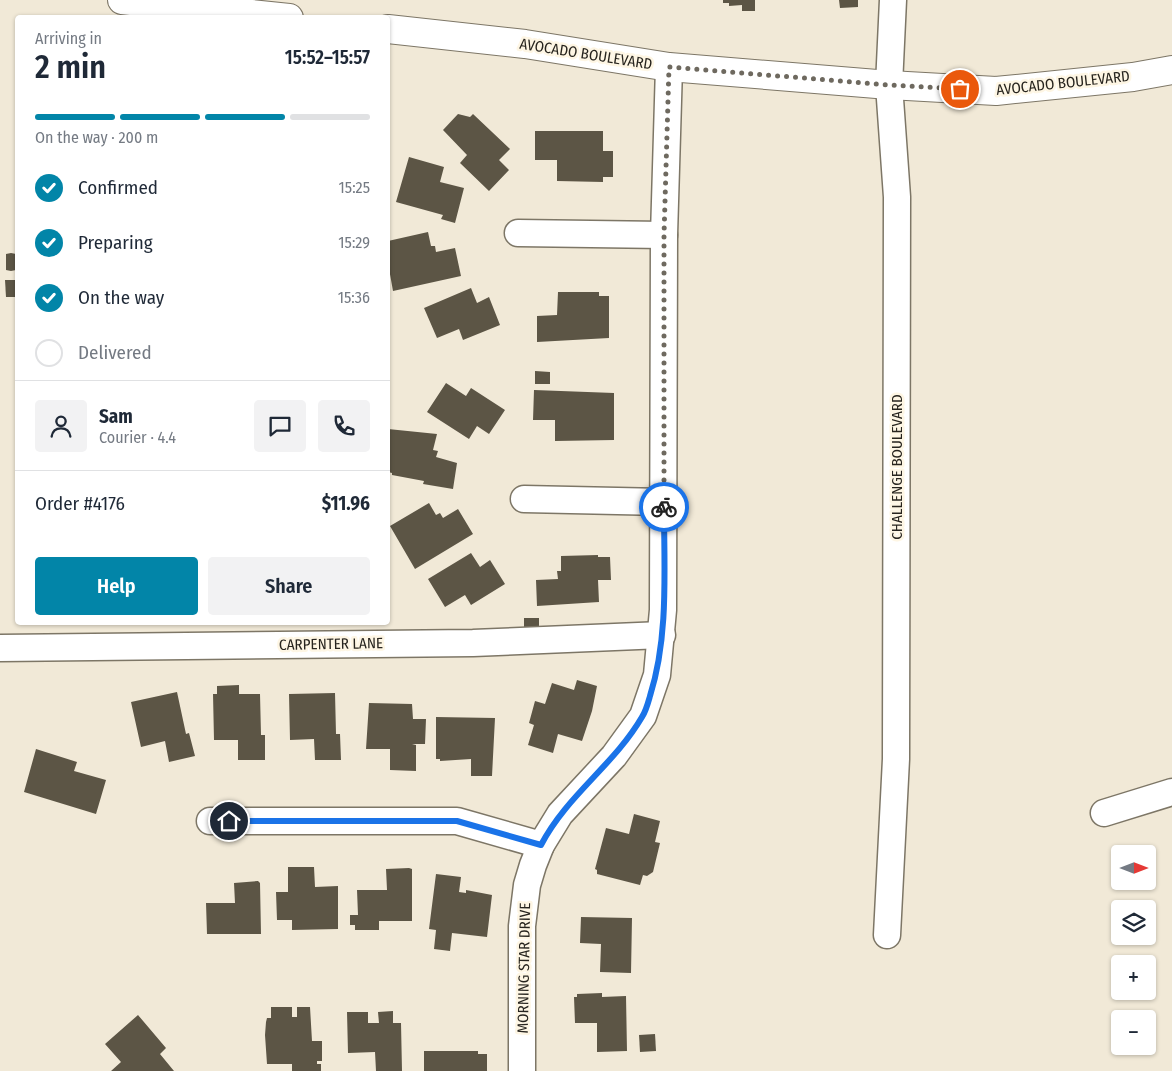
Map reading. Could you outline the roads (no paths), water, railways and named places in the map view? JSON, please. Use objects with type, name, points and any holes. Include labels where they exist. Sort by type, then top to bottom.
[{"type":"main road","points":[[122,0],[261,15]]},
{"type":"main road","name":"AVOCADO BOULEVARD","points":[[390,28],[525,44],[669,67],[889,85],[996,91],[1132,77],[1172,70]]},
{"type":"street","name":"CHALLENGE BOULEVARD","points":[[887,935],[896,759],[897,197],[889,85],[893,0]]},
{"type":"street","name":"MORNING STAR DRIVE","points":[[522,1071],[523,905],[527,885],[541,845],[560,814],[614,756],[643,716],[657,674],[662,635],[664,235],[669,67]]},
{"type":"street","points":[[518,233],[664,235]]},
{"type":"street","points":[[524,499],[664,502]]},
{"type":"street","name":"CARPENTER LANE","points":[[0,648],[473,643],[662,635]]},
{"type":"street","points":[[1104,813],[1172,792]]},
{"type":"street","points":[[210,821],[457,821],[541,845]]}]
